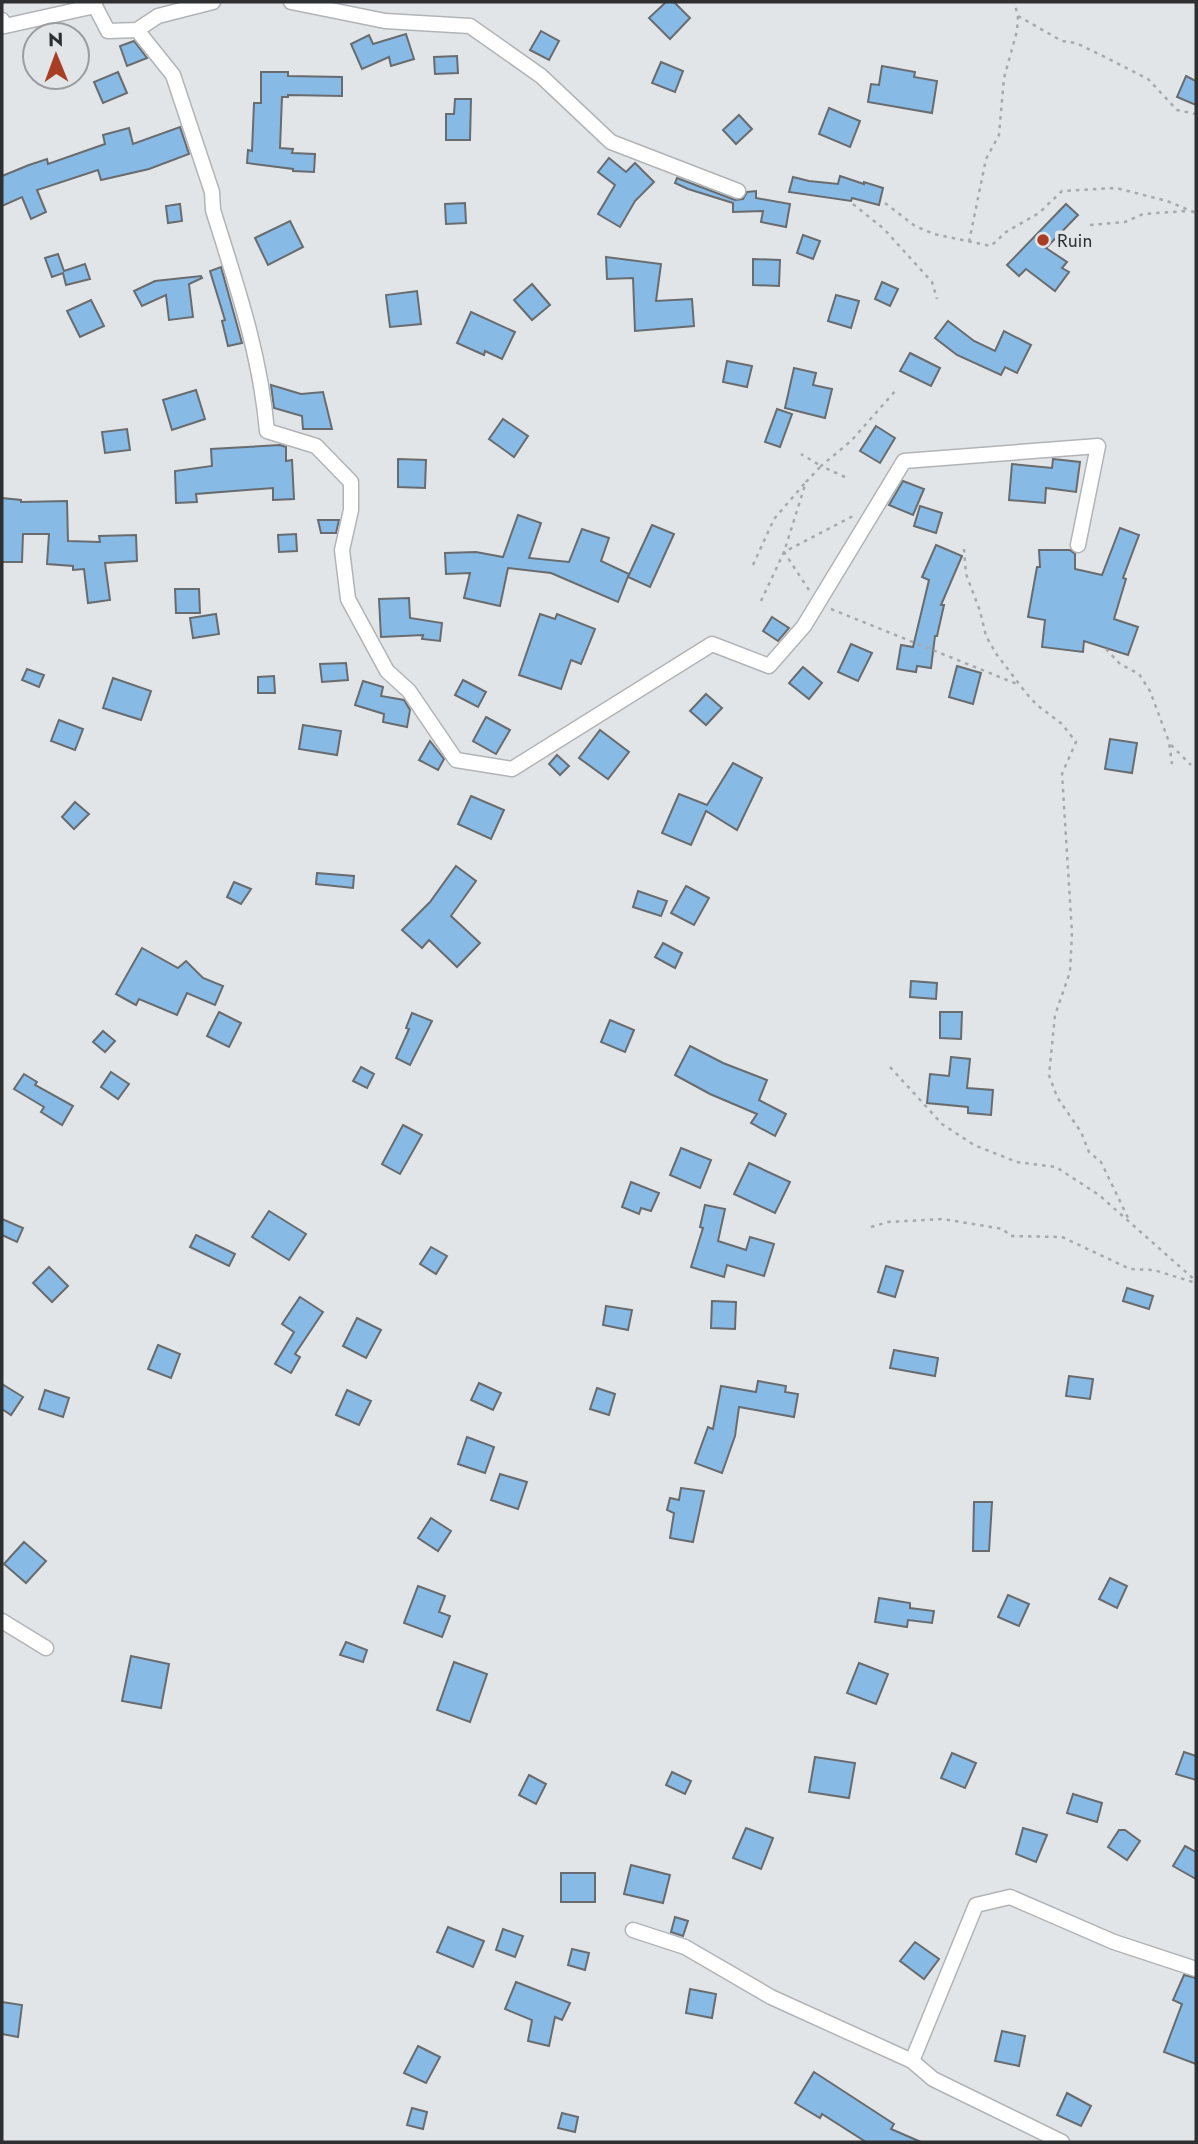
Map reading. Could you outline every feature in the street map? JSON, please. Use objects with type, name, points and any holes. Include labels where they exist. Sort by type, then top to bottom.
[{"type":"street","points":[[2,20],[5,26],[95,4],[108,31],[136,30],[158,16],[213,2]]},
{"type":"street","points":[[291,2],[385,21],[470,26],[541,76],[611,142],[738,191]]},
{"type":"street","points":[[136,30],[173,75],[212,191],[213,209],[252,334],[268,431],[316,446],[351,482],[351,510],[342,550],[348,598],[387,671],[409,691],[456,760],[512,769],[712,644],[769,666],[804,626],[904,461],[1098,446],[1078,545]]},
{"type":"street","points":[[2,1621],[46,1648]]},
{"type":"street","points":[[912,2061],[976,1905],[1010,1897],[1114,1942],[1196,1969]]},
{"type":"street","points":[[633,1930],[685,1947],[771,1997],[912,2061],[933,2078],[1062,2142]]},
{"type":"path","points":[[969,242],[986,159],[999,135],[1004,78],[1017,31],[1018,16],[1014,2]]},
{"type":"path","points":[[1018,16],[1062,41],[1076,43],[1148,79],[1177,110],[1196,114]]},
{"type":"path","points":[[885,203],[915,226],[934,234],[991,246],[1006,232],[1039,214],[1062,191],[1116,188],[1167,201],[1196,213]]},
{"type":"path","points":[[853,204],[884,229],[932,282],[937,299]]},
{"type":"path","points":[[1090,225],[1125,222],[1143,214],[1191,211]]},
{"type":"path","points":[[753,565],[774,519],[821,466],[852,441],[897,389]]},
{"type":"path","points":[[801,454],[845,477]]},
{"type":"path","points":[[761,601],[784,552],[806,482]]},
{"type":"path","points":[[784,552],[853,516]]},
{"type":"path","points":[[964,549],[966,575],[986,636],[1018,684],[1037,705],[1062,724],[1076,743],[1062,774],[1072,933],[1070,972],[1055,1015],[1049,1075],[1057,1097],[1081,1132],[1089,1152],[1101,1162],[1130,1222]]},
{"type":"path","points":[[784,552],[818,604],[1018,684]]},
{"type":"path","points":[[1106,649],[1120,664],[1139,674],[1150,691],[1169,742],[1172,764]]},
{"type":"path","points":[[1169,742],[1191,765]]},
{"type":"path","points":[[890,1067],[942,1124],[974,1145],[1017,1161],[1056,1167],[1099,1195],[1196,1282]]},
{"type":"path","points":[[871,1227],[888,1222],[943,1219],[1003,1229],[1010,1236],[1062,1237],[1130,1269],[1154,1270],[1196,1282]]},
{"type":"building","points":[[666,2],[674,2],[690,18],[670,39],[649,18]]},
{"type":"building","points":[[541,31],[559,41],[549,60],[530,50]]},
{"type":"building","points":[[406,34],[414,59],[391,66],[389,57],[362,69],[351,44],[369,35],[373,44]]},
{"type":"building","points":[[134,41],[147,58],[127,66],[120,46]]},
{"type":"building","points":[[457,56],[458,73],[435,74],[434,57]]},
{"type":"building","points":[[661,62],[683,71],[675,92],[652,83]]},
{"type":"building","points":[[882,66],[915,72],[914,77],[937,81],[932,113],[868,102],[871,84],[879,85]]},
{"type":"building","points":[[118,72],[127,93],[103,103],[94,82]]},
{"type":"building","points":[[261,72],[288,72],[288,76],[342,77],[342,96],[282,97],[280,148],[293,149],[292,153],[315,154],[314,172],[247,163],[248,150],[252,151],[254,103],[261,103]]},
{"type":"building","points":[[1186,76],[1196,81],[1196,105],[1177,97]]},
{"type":"building","points":[[455,99],[471,99],[470,140],[446,140],[446,114],[454,114]]},
{"type":"building","points":[[829,108],[860,121],[850,147],[819,134]]},
{"type":"building","points":[[739,115],[752,129],[736,144],[723,130]]},
{"type":"building","points":[[180,127],[189,154],[149,169],[101,180],[98,170],[37,190],[46,212],[31,219],[22,197],[2,206],[2,176],[47,159],[48,164],[105,144],[103,135],[129,128],[133,144]]},
{"type":"building","points":[[609,158],[626,172],[635,163],[654,182],[635,201],[620,227],[598,214],[615,185],[598,172]]},
{"type":"building","points":[[840,176],[883,188],[879,205],[852,198],[851,201],[789,192],[793,177],[838,184]]},
{"type":"building","points":[[677,178],[735,200],[743,199],[747,192],[756,191],[756,198],[790,204],[786,227],[761,222],[763,211],[733,212],[733,203],[688,189],[675,183]]},
{"type":"building","points":[[465,203],[466,223],[446,224],[445,204]]},
{"type":"building","points":[[180,204],[182,221],[168,223],[166,206]]},
{"type":"building","points":[[1066,204],[1078,215],[1046,248],[1067,262],[1062,268],[1069,272],[1055,291],[1026,269],[1019,276],[1007,265]]},
{"type":"building","points":[[290,221],[303,247],[268,265],[255,238]]},
{"type":"building","points":[[803,235],[820,241],[813,259],[797,253]]},
{"type":"building","points":[[58,254],[64,271],[85,264],[90,279],[66,285],[63,273],[52,277],[45,258]]},
{"type":"building","points":[[606,257],[661,264],[656,301],[692,299],[694,326],[635,331],[633,278],[607,279]]},
{"type":"building","points":[[753,259],[780,260],[779,286],[753,285]]},
{"type":"building","points":[[221,267],[242,343],[228,346],[222,321],[225,320],[210,271]]},
{"type":"building","points":[[202,278],[189,284],[193,317],[169,320],[166,295],[142,306],[134,291],[155,281]]},
{"type":"building","points":[[882,282],[898,289],[890,306],[875,299]]},
{"type":"building","points":[[532,284],[550,305],[532,320],[514,300]]},
{"type":"building","points":[[417,291],[421,324],[390,327],[386,295]]},
{"type":"building","points":[[836,295],[859,301],[851,328],[828,321]]},
{"type":"building","points":[[91,300],[104,326],[80,337],[67,311]]},
{"type":"building","points":[[471,312],[515,332],[502,359],[485,351],[484,355],[457,343]]},
{"type":"building","points":[[948,321],[974,341],[995,351],[1004,331],[1031,345],[1017,373],[1005,367],[1001,375],[957,355],[935,338]]},
{"type":"building","points":[[910,353],[940,368],[931,386],[900,371]]},
{"type":"building","points":[[727,361],[752,366],[747,387],[723,382]]},
{"type":"building","points":[[794,368],[816,373],[813,385],[832,389],[825,418],[785,408]]},
{"type":"building","points":[[271,385],[301,394],[323,392],[332,429],[303,429],[302,416],[274,408]]},
{"type":"building","points":[[196,390],[205,419],[172,430],[163,400]]},
{"type":"building","points":[[777,409],[792,414],[780,447],[765,442]]},
{"type":"building","points":[[503,419],[528,436],[514,457],[489,439]]},
{"type":"building","points":[[876,426],[895,438],[880,463],[860,451]]},
{"type":"building","points":[[127,429],[130,450],[105,453],[102,432]]},
{"type":"building","points":[[280,445],[286,447],[286,461],[292,460],[294,499],[273,500],[273,488],[196,494],[197,502],[176,503],[175,471],[212,466],[211,449]]},
{"type":"building","points":[[398,459],[426,460],[425,488],[398,487]]},
{"type":"building","points":[[1053,459],[1080,462],[1076,492],[1046,488],[1045,503],[1009,500],[1012,464],[1052,468]]},
{"type":"building","points":[[903,481],[924,489],[913,515],[889,505]]},
{"type":"building","points":[[2,498],[21,502],[67,501],[68,541],[100,542],[99,536],[136,535],[137,561],[105,563],[110,600],[88,603],[84,569],[73,570],[73,566],[47,564],[49,534],[23,534],[22,562],[2,562]]},
{"type":"building","points":[[920,506],[942,513],[936,533],[914,526]]},
{"type":"building","points":[[518,515],[541,523],[529,558],[569,562],[582,529],[609,538],[601,561],[629,574],[618,602],[551,573],[508,568],[500,606],[464,598],[470,573],[446,574],[445,553],[476,552],[503,557]]},
{"type":"building","points":[[318,520],[339,520],[336,533],[321,533]]},
{"type":"building","points":[[652,525],[674,534],[650,587],[628,577]]},
{"type":"building","points":[[1120,528],[1139,535],[1123,578],[1126,579],[1114,619],[1138,627],[1128,655],[1084,641],[1083,652],[1042,647],[1045,620],[1028,617],[1037,567],[1040,567],[1039,550],[1070,550],[1075,554],[1075,569],[1102,575]]},
{"type":"building","points":[[296,534],[297,551],[279,552],[278,535]]},
{"type":"building","points":[[936,545],[962,556],[941,605],[944,605],[935,636],[931,668],[917,666],[916,672],[897,669],[901,645],[913,647],[929,580],[922,577]]},
{"type":"building","points":[[175,589],[199,589],[200,613],[176,613]]},
{"type":"building","points":[[409,598],[410,618],[442,623],[440,641],[422,639],[423,635],[381,637],[379,599]]},
{"type":"building","points":[[216,614],[219,634],[193,638],[190,618]]},
{"type":"building","points":[[540,614],[555,619],[557,614],[595,629],[581,664],[571,660],[561,689],[519,675]]},
{"type":"building","points":[[772,617],[789,628],[778,641],[763,631]]},
{"type":"building","points":[[851,644],[872,653],[858,681],[838,672]]},
{"type":"building","points":[[346,663],[348,680],[322,682],[320,664]]},
{"type":"building","points":[[957,666],[981,673],[973,704],[949,697]]},
{"type":"building","points":[[803,667],[822,683],[809,699],[789,683]]},
{"type":"building","points":[[27,669],[44,675],[39,687],[22,680]]},
{"type":"building","points":[[274,676],[275,693],[258,693],[258,677]]},
{"type":"building","points":[[113,678],[151,691],[141,720],[103,708]]},
{"type":"building","points":[[463,680],[486,692],[478,707],[455,695]]},
{"type":"building","points":[[363,681],[383,687],[381,696],[404,700],[410,710],[407,727],[383,722],[384,714],[355,705]]},
{"type":"building","points":[[706,694],[722,708],[706,725],[690,711]]},
{"type":"building","points":[[486,717],[510,730],[496,754],[473,741]]},
{"type":"building","points":[[59,720],[83,729],[75,750],[51,741]]},
{"type":"building","points":[[303,725],[341,731],[337,755],[299,749]]},
{"type":"building","points":[[600,730],[629,752],[608,779],[579,758]]},
{"type":"building","points":[[1110,739],[1137,743],[1132,773],[1105,769]]},
{"type":"building","points":[[430,741],[444,759],[438,770],[419,760]]},
{"type":"building","points":[[557,755],[569,766],[560,775],[549,764]]},
{"type":"building","points":[[733,763],[762,778],[737,830],[706,811],[691,845],[662,833],[679,794],[707,805]]},
{"type":"building","points":[[471,796],[504,810],[491,839],[458,824]]},
{"type":"building","points":[[75,802],[89,814],[74,829],[62,817]]},
{"type":"building","points":[[456,866],[476,881],[451,916],[480,943],[457,967],[429,940],[422,948],[402,930],[430,902]]},
{"type":"building","points":[[317,873],[354,876],[353,888],[316,884]]},
{"type":"building","points":[[234,882],[251,889],[241,904],[227,897]]},
{"type":"building","points":[[686,886],[709,898],[694,925],[671,913]]},
{"type":"building","points":[[638,891],[667,901],[661,916],[633,907]]},
{"type":"building","points":[[663,943],[682,953],[675,968],[655,957]]},
{"type":"building","points":[[142,948],[178,968],[186,961],[203,978],[223,986],[215,1005],[187,993],[177,1015],[139,999],[136,1005],[116,994]]},
{"type":"building","points":[[911,981],[937,983],[936,999],[910,997]]},
{"type":"building","points":[[219,1012],[241,1023],[229,1047],[207,1036]]},
{"type":"building","points":[[940,1012],[962,1012],[961,1039],[940,1038]]},
{"type":"building","points":[[412,1013],[432,1021],[410,1065],[396,1058],[409,1029],[406,1028]]},
{"type":"building","points":[[610,1020],[634,1030],[625,1052],[601,1042]]},
{"type":"building","points":[[103,1031],[115,1041],[105,1052],[93,1042]]},
{"type":"building","points":[[690,1046],[723,1063],[767,1080],[759,1100],[786,1114],[775,1136],[751,1123],[757,1114],[710,1094],[675,1075]]},
{"type":"building","points":[[951,1057],[970,1059],[967,1088],[993,1090],[991,1115],[968,1113],[968,1107],[927,1103],[930,1074],[949,1076]]},
{"type":"building","points":[[361,1067],[374,1074],[367,1088],[353,1081]]},
{"type":"building","points":[[111,1072],[129,1084],[118,1099],[101,1087]]},
{"type":"building","points":[[24,1074],[37,1082],[35,1085],[73,1106],[62,1125],[41,1112],[44,1107],[14,1089]]},
{"type":"building","points":[[403,1125],[422,1135],[400,1174],[382,1164]]},
{"type":"building","points":[[681,1148],[711,1160],[700,1188],[670,1175]]},
{"type":"building","points":[[749,1163],[790,1182],[775,1213],[734,1194]]},
{"type":"building","points":[[631,1182],[659,1193],[651,1211],[641,1208],[639,1214],[622,1207]]},
{"type":"building","points":[[705,1205],[725,1209],[718,1241],[746,1250],[750,1237],[774,1244],[764,1276],[727,1265],[724,1277],[691,1267],[703,1228],[700,1227]]},
{"type":"building","points":[[269,1211],[306,1234],[289,1260],[252,1237]]},
{"type":"building","points":[[2,1219],[23,1228],[17,1242],[2,1235]]},
{"type":"building","points":[[196,1235],[235,1254],[229,1266],[190,1247]]},
{"type":"building","points":[[431,1247],[447,1256],[436,1274],[420,1264]]},
{"type":"building","points":[[886,1266],[903,1271],[895,1297],[878,1292]]},
{"type":"building","points":[[49,1267],[68,1286],[52,1302],[33,1283]]},
{"type":"building","points":[[1127,1288],[1153,1296],[1149,1309],[1123,1301]]},
{"type":"building","points":[[300,1297],[323,1312],[295,1354],[300,1357],[291,1373],[275,1364],[294,1332],[282,1324]]},
{"type":"building","points":[[712,1301],[736,1302],[735,1329],[711,1328]]},
{"type":"building","points":[[606,1306],[632,1310],[628,1330],[603,1325]]},
{"type":"building","points":[[357,1318],[381,1330],[366,1358],[343,1346]]},
{"type":"building","points":[[158,1345],[180,1354],[171,1378],[148,1369]]},
{"type":"building","points":[[894,1350],[938,1358],[935,1376],[890,1368]]},
{"type":"building","points":[[1069,1376],[1093,1379],[1090,1399],[1066,1396]]},
{"type":"building","points":[[758,1381],[786,1386],[785,1392],[798,1394],[794,1417],[739,1407],[735,1436],[722,1473],[695,1463],[708,1427],[713,1429],[721,1386],[756,1392]]},
{"type":"building","points":[[479,1383],[501,1393],[493,1410],[471,1400]]},
{"type":"building","points":[[2,1384],[23,1397],[11,1415],[2,1409]]},
{"type":"building","points":[[597,1388],[615,1394],[609,1415],[590,1409]]},
{"type":"building","points":[[45,1390],[69,1398],[63,1417],[39,1409]]},
{"type":"building","points":[[347,1390],[371,1401],[359,1425],[336,1415]]},
{"type":"building","points":[[467,1437],[494,1447],[485,1473],[458,1464]]},
{"type":"building","points":[[500,1474],[527,1482],[518,1509],[491,1500]]},
{"type":"building","points":[[681,1488],[704,1491],[693,1542],[670,1538],[674,1513],[667,1510],[670,1498],[679,1500]]},
{"type":"building","points":[[974,1502],[992,1502],[989,1551],[973,1551]]},
{"type":"building","points":[[431,1518],[451,1531],[438,1551],[418,1538]]},
{"type":"building","points":[[24,1542],[46,1561],[26,1583],[4,1564]]},
{"type":"building","points":[[1110,1578],[1127,1586],[1117,1608],[1099,1599]]},
{"type":"building","points":[[418,1586],[445,1596],[439,1612],[450,1616],[442,1637],[404,1623]]},
{"type":"building","points":[[1008,1595],[1029,1604],[1019,1626],[998,1617]]},
{"type":"building","points":[[879,1598],[910,1603],[910,1608],[934,1611],[932,1623],[908,1620],[907,1627],[875,1622]]},
{"type":"building","points":[[346,1642],[367,1650],[363,1662],[340,1655]]},
{"type":"building","points":[[131,1656],[169,1664],[161,1708],[122,1701]]},
{"type":"building","points":[[454,1662],[487,1674],[470,1722],[437,1710]]},
{"type":"building","points":[[859,1663],[888,1674],[876,1704],[847,1693]]},
{"type":"building","points":[[1184,1752],[1196,1756],[1196,1780],[1176,1774]]},
{"type":"building","points":[[952,1753],[976,1763],[965,1788],[941,1778]]},
{"type":"building","points":[[815,1757],[855,1763],[849,1798],[809,1792]]},
{"type":"building","points":[[672,1772],[691,1781],[685,1794],[666,1785]]},
{"type":"building","points":[[529,1775],[546,1784],[536,1804],[519,1795]]},
{"type":"building","points":[[1073,1794],[1102,1803],[1097,1822],[1067,1813]]},
{"type":"building","points":[[746,1828],[773,1838],[761,1869],[733,1858]]},
{"type":"building","points":[[1023,1828],[1047,1835],[1036,1862],[1016,1854]]},
{"type":"building","points":[[1119,1830],[1125,1830],[1140,1841],[1127,1860],[1108,1847]]},
{"type":"building","points":[[1185,1846],[1196,1852],[1196,1879],[1173,1866]]},
{"type":"building","points":[[631,1865],[670,1875],[663,1903],[624,1894]]},
{"type":"building","points":[[561,1873],[595,1873],[595,1902],[561,1902]]},
{"type":"building","points":[[675,1917],[688,1921],[683,1936],[671,1932]]},
{"type":"building","points":[[448,1927],[484,1941],[473,1967],[437,1952]]},
{"type":"building","points":[[503,1929],[523,1936],[515,1957],[496,1950]]},
{"type":"building","points":[[915,1942],[939,1959],[924,1979],[900,1961]]},
{"type":"building","points":[[572,1949],[589,1953],[585,1970],[568,1965]]},
{"type":"building","points":[[1184,1975],[1196,1978],[1196,2064],[1164,2052],[1182,2004],[1173,2000]]},
{"type":"building","points":[[516,1982],[570,2003],[562,2020],[555,2017],[549,2046],[528,2041],[532,2020],[505,2009]]},
{"type":"building","points":[[690,1989],[716,1994],[712,2018],[686,2013]]},
{"type":"building","points":[[2,2002],[22,2005],[18,2037],[2,2034]]},
{"type":"building","points":[[1002,2031],[1025,2036],[1019,2066],[995,2061]]},
{"type":"building","points":[[418,2046],[440,2057],[426,2083],[404,2073]]},
{"type":"building","points":[[814,2072],[894,2124],[891,2129],[921,2142],[866,2142],[822,2114],[820,2118],[795,2103]]},
{"type":"building","points":[[1067,2093],[1091,2106],[1081,2126],[1057,2115]]},
{"type":"building","points":[[412,2108],[427,2112],[423,2129],[407,2125]]},
{"type":"building","points":[[562,2113],[578,2117],[575,2132],[558,2128]]},
{"type":"place","name":"Ruin","points":[[1043,240]]}]
